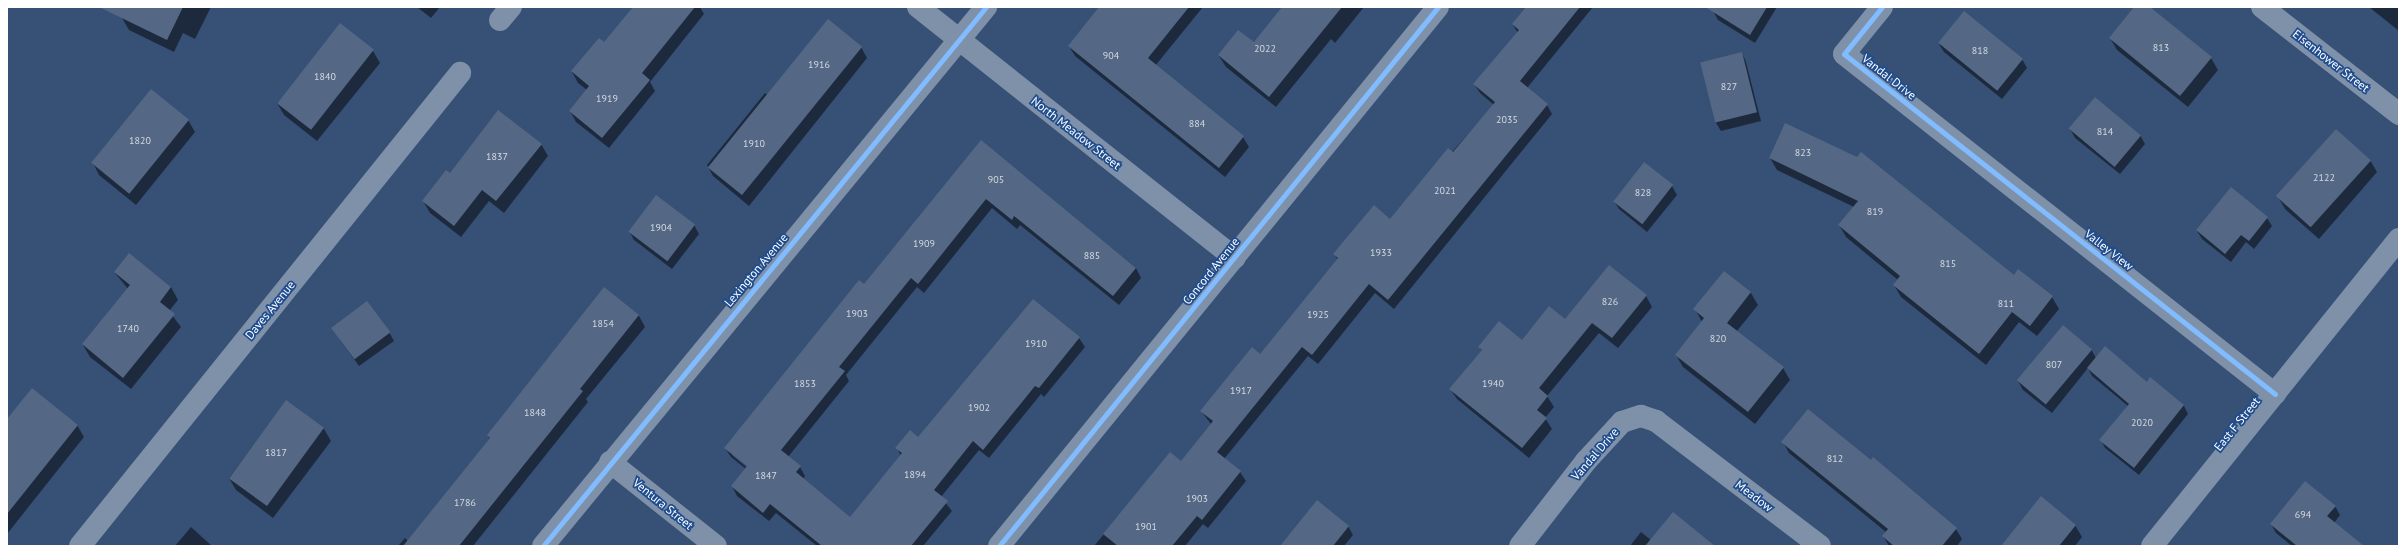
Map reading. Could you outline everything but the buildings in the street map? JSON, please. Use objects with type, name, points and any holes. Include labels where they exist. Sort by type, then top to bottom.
[{"type":"street","name":"North Meadow Street","points":[[918,7],[959,41],[1235,258]]},
{"type":"street","name":"Lexington Avenue","points":[[543,546],[610,462],[986,7]]},
{"type":"street","name":"Concord Avenue","points":[[999,546],[1438,7]]},
{"type":"street","name":"Vandal Drive","points":[[1882,7],[1844,54],[1931,123]]},
{"type":"street","name":"Eisenhower Street","points":[[2262,7],[2399,114]]},
{"type":"street","name":"Daves Avenue","points":[[80,546],[460,73]]},
{"type":"street","name":"Valley View","points":[[1931,123],[2275,394]]},
{"type":"street","name":"East F Street","points":[[2158,544],[2399,239]]},
{"type":"street","name":"Vandal Drive","points":[[1520,546],[1586,461],[1622,422],[1641,416],[1656,421],[1689,446]]},
{"type":"street","name":"Meadow","points":[[1689,446],[1820,546]]},
{"type":"street","name":"Ventura Street","points":[[610,462],[716,546]]},
{"type":"cycle path","points":[[543,546],[986,7]]},
{"type":"cycle path","points":[[999,546],[1438,7]]},
{"type":"cycle path","points":[[1882,7],[1844,54],[2275,394]]}]
